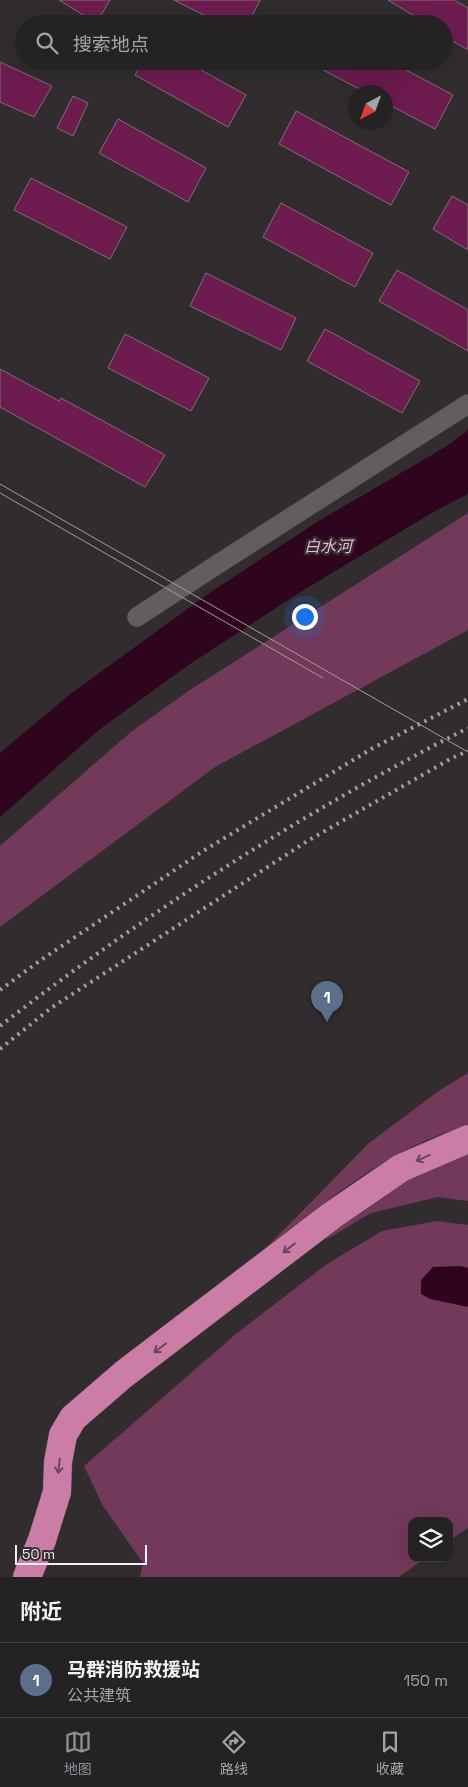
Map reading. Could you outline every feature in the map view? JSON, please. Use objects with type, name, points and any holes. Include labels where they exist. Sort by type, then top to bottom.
[{"type":"highway","points":[[28,1577],[57,1492],[58,1462],[64,1434],[73,1418],[124,1374],[331,1216],[401,1168],[468,1139]]},
{"type":"street","points":[[138,617],[468,404]]},
{"type":"shaded area","points":[[468,513],[468,630],[215,767],[0,927],[0,846],[132,731],[190,690]]},
{"type":"shaded area","points":[[468,1073],[468,1126],[413,1146],[387,1160],[338,1193],[268,1246],[369,1143],[440,1090]]},
{"type":"shaded area","points":[[468,1152],[468,1201],[438,1197],[371,1213],[327,1239],[325,1233],[387,1189]]},
{"type":"shaded area","points":[[437,1221],[468,1225],[468,1528],[453,1538],[453,1517],[408,1517],[408,1562],[420,1562],[399,1577],[140,1577],[143,1563],[103,1506],[84,1466],[237,1333],[327,1264],[382,1231]]},
{"type":"water","name":"白水河","points":[[468,430],[468,494],[435,511],[302,591],[187,666],[100,729],[0,817],[0,753],[69,695],[208,594],[317,522],[447,446]]},
{"type":"water","points":[[460,1266],[468,1268],[468,1307],[430,1299],[421,1294],[421,1280],[433,1267]]},
{"type":"building","points":[[59,0],[110,0],[101,15],[83,15]]},
{"type":"building","points":[[174,0],[260,0],[252,15],[204,15]]},
{"type":"building","points":[[388,0],[454,0],[468,8],[468,50],[453,41],[453,15],[413,15]]},
{"type":"building","points":[[0,62],[52,86],[34,117],[0,102]]},
{"type":"building","points":[[138,70],[201,70],[246,95],[228,127],[135,75]]},
{"type":"building","points":[[323,70],[406,70],[453,95],[435,129],[393,107],[393,85],[352,85]]},
{"type":"building","points":[[73,96],[88,103],[73,136],[57,128]]},
{"type":"building","points":[[296,111],[409,172],[391,205],[279,144]]},
{"type":"building","points":[[118,119],[206,168],[188,202],[99,153]]},
{"type":"building","points":[[31,178],[127,227],[110,259],[14,210]]},
{"type":"building","points":[[452,196],[468,205],[468,250],[433,229]]},
{"type":"building","points":[[281,203],[373,253],[355,287],[263,237]]},
{"type":"building","points":[[397,270],[468,310],[468,351],[379,301]]},
{"type":"building","points":[[206,273],[296,318],[281,350],[190,306]]},
{"type":"building","points":[[325,329],[420,381],[402,413],[307,361]]},
{"type":"building","points":[[125,334],[209,378],[191,411],[108,368]]},
{"type":"building","points":[[0,369],[59,401],[61,398],[165,455],[145,487],[0,407]]},
{"type":"tram line","points":[[0,484],[468,752]]},
{"type":"tram line","points":[[0,493],[323,678]]},
{"type":"railway","points":[[0,990],[38,962],[203,851],[373,748],[468,699]]},
{"type":"railway","points":[[0,1026],[55,984],[227,866],[346,794],[468,728]]},
{"type":"railway","points":[[0,1049],[51,1008],[309,840],[452,758],[468,751]]},
{"type":"place","name":"马群消防救援站","points":[[327,1022]]}]
